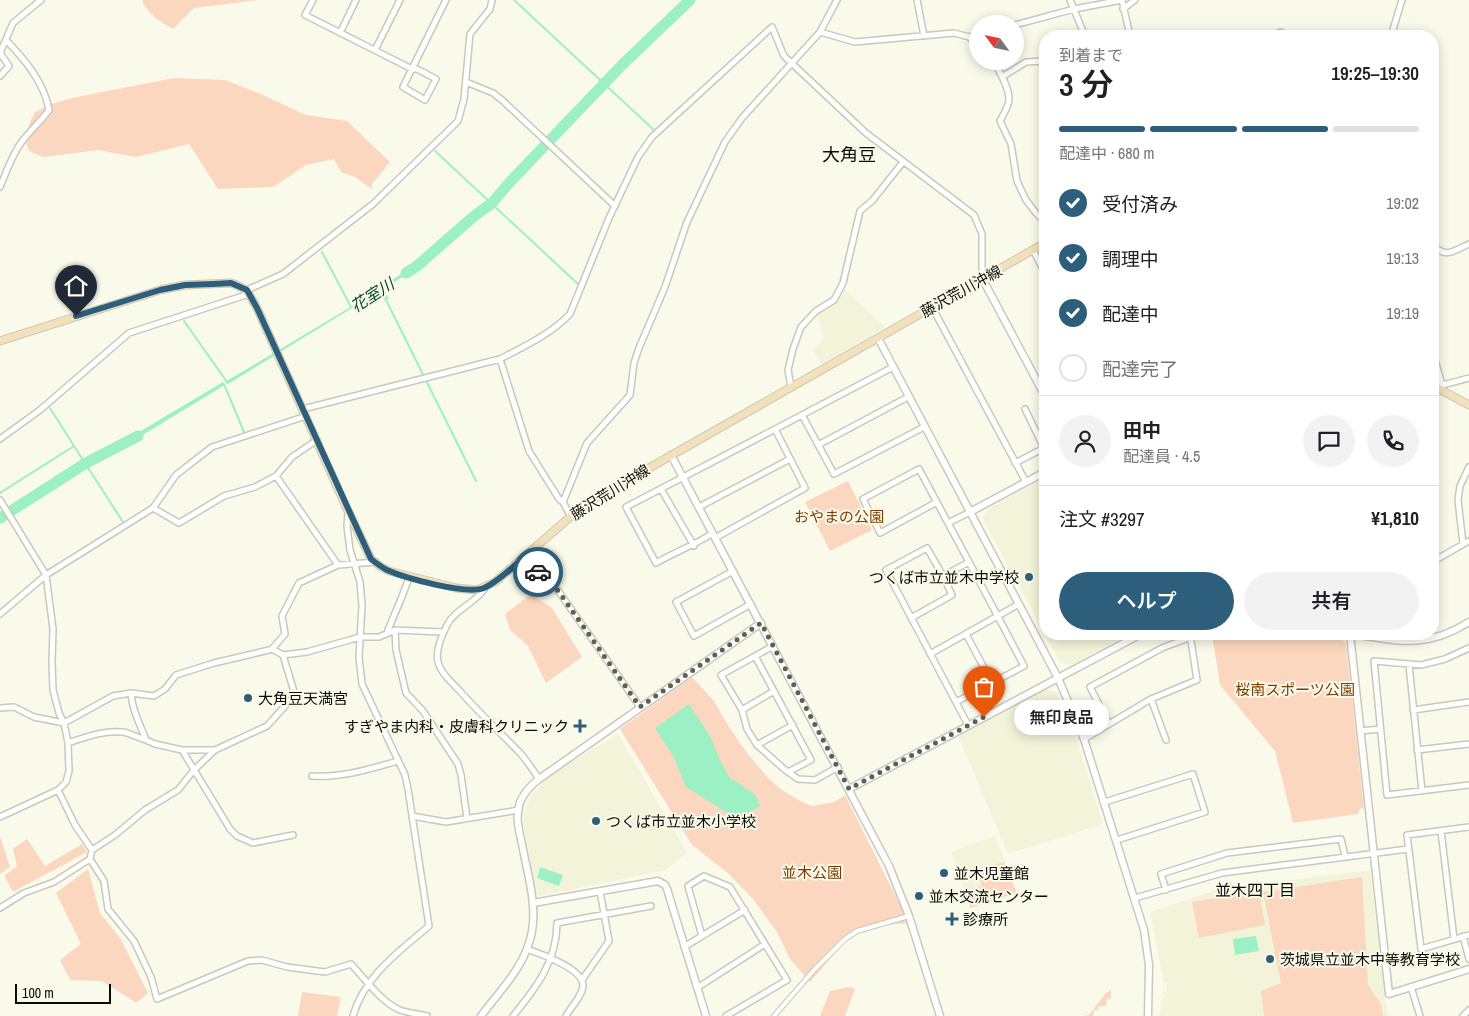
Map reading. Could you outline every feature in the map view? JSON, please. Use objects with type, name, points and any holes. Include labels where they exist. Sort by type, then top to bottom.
[{"type":"main road","name":"藤沢荒川沖線","points":[[485,588],[495,582],[570,515],[584,505],[1039,246]]},
{"type":"main road","points":[[0,341],[113,304],[174,287],[231,283],[248,292],[348,510],[368,552],[376,562],[389,571],[409,577],[464,590],[485,588]]},
{"type":"main road","points":[[1439,389],[1469,406]]},
{"type":"street","points":[[0,76],[9,66],[0,53],[14,23],[41,0]]},
{"type":"street","points":[[313,0],[305,16],[412,69],[417,68],[436,79],[425,100],[403,87],[412,69],[446,0]]},
{"type":"street","points":[[340,33],[356,0]]},
{"type":"street","points":[[375,50],[400,0]]},
{"type":"street","points":[[0,439],[40,410],[129,333],[248,292],[283,274],[373,204],[458,121],[464,99],[470,34],[490,9],[492,0]]},
{"type":"street","points":[[563,502],[586,443],[630,395],[634,363],[639,348],[664,287],[687,222],[725,142],[742,118],[820,32],[838,0]]},
{"type":"street","points":[[917,0],[924,36]]},
{"type":"street","points":[[1070,0],[1083,30]]},
{"type":"street","points":[[1024,23],[1074,9],[1122,0],[1128,30]]},
{"type":"street","points":[[1123,9],[1135,0]]},
{"type":"street","points":[[1393,30],[1402,0]]},
{"type":"street","points":[[0,614],[46,575],[153,508],[176,475],[212,447],[305,413],[500,359],[545,334],[562,322],[570,314],[615,206],[638,157],[652,137],[772,27],[784,56],[792,64],[866,133],[967,209],[977,219],[982,234],[982,278],[1039,385]]},
{"type":"street","points":[[820,32],[855,42],[954,33],[969,37]]},
{"type":"street","points":[[0,187],[13,156],[49,110],[46,96],[32,70],[6,40]]},
{"type":"street","points":[[1002,78],[1026,62],[1039,61]]},
{"type":"street","points":[[998,70],[1009,99],[1007,108],[1000,121],[1011,144],[1017,181],[1026,200],[1039,216]]},
{"type":"street","points":[[466,82],[493,93],[502,100],[615,206]]},
{"type":"street","points":[[791,387],[788,370],[801,327],[816,311],[834,300],[843,283],[860,211],[872,201],[903,162]]},
{"type":"street","points":[[1439,250],[1444,253],[1452,252],[1469,244]]},
{"type":"street","points":[[1033,250],[1039,262]]},
{"type":"street","points":[[932,307],[1026,482]]},
{"type":"street","points":[[878,338],[1058,678],[1084,739],[1135,898],[1146,940],[1149,993],[1148,1016]]},
{"type":"street","points":[[500,359],[530,451],[570,515]]},
{"type":"street","points":[[775,430],[805,488],[714,536],[656,563],[626,507],[893,367]]},
{"type":"street","points":[[1439,386],[1469,378]]},
{"type":"street","points":[[818,445],[908,397]]},
{"type":"street","points":[[1025,410],[1039,438]]},
{"type":"street","points":[[802,415],[834,474],[924,427]]},
{"type":"street","points":[[153,508],[179,523],[224,496],[255,487],[276,476],[292,457],[317,440]]},
{"type":"street","points":[[1015,463],[1039,451]]},
{"type":"street","points":[[671,455],[889,866],[909,916],[940,1016]]},
{"type":"street","points":[[699,507],[790,458]]},
{"type":"street","points":[[1439,558],[1466,543],[1458,500],[1460,486],[1469,467]]},
{"type":"street","points":[[937,502],[880,533],[863,499],[919,469],[937,502],[969,562],[1024,666],[956,702]]},
{"type":"street","points":[[948,523],[1039,475]]},
{"type":"street","points":[[276,476],[338,566]]},
{"type":"street","points":[[661,489],[694,546]]},
{"type":"street","points":[[0,500],[46,575],[53,629],[53,690],[59,713],[64,723],[68,743],[69,771],[66,782],[58,790],[0,817]]},
{"type":"street","points":[[348,510],[347,526],[350,550],[360,582],[362,605],[359,657],[362,684],[398,761],[408,789],[429,926],[390,959],[360,997],[353,1016]]},
{"type":"street","points":[[911,618],[952,595],[927,548],[886,570],[911,618],[930,654],[956,702],[968,726]]},
{"type":"street","points":[[521,560],[550,581],[559,592],[640,707]]},
{"type":"street","points":[[0,708],[14,707],[34,717],[64,723],[113,696],[131,693],[154,696],[165,689],[176,675],[214,663],[272,649],[285,634],[282,616],[299,583],[327,569],[338,566],[376,562]]},
{"type":"street","points":[[943,576],[969,562]]},
{"type":"street","points":[[733,571],[676,602],[694,636],[751,604]]},
{"type":"street","points":[[387,633],[404,595],[409,577]]},
{"type":"street","points":[[485,588],[482,593],[448,623],[443,632],[437,657],[442,669],[480,715],[522,755],[539,778]]},
{"type":"street","points":[[930,654],[1019,604]]},
{"type":"street","points":[[1439,636],[1451,633],[1469,622]]},
{"type":"street","points":[[481,1016],[517,970],[527,949],[532,930],[532,903],[518,828],[519,810],[526,792],[539,778],[761,623]]},
{"type":"street","points":[[283,656],[307,652],[360,637],[379,636],[395,630],[443,632]]},
{"type":"street","points":[[395,630],[396,650],[406,693],[423,711],[458,764],[467,818]]},
{"type":"street","points":[[966,634],[992,683]]},
{"type":"street","points":[[849,789],[1130,640]]},
{"type":"street","points":[[1109,724],[1090,687],[1180,640]]},
{"type":"street","points":[[1084,739],[1151,699],[1197,680],[1192,640]]},
{"type":"street","points":[[1352,640],[1389,994],[1469,969]]},
{"type":"street","points":[[1390,640],[1420,640]]},
{"type":"street","points":[[773,646],[721,675],[742,710],[747,729],[757,745],[798,779],[815,780],[838,767]]},
{"type":"street","points":[[1469,648],[1446,659],[1421,665],[1374,661],[1387,795],[1469,785]]},
{"type":"street","points":[[272,649],[283,656],[295,695],[267,726],[215,750],[194,770],[178,790],[145,810],[115,835],[92,850],[90,859],[104,882],[108,909],[134,941],[151,977],[157,999],[248,961],[262,960],[287,967],[325,972],[351,964],[381,996],[400,1010],[427,1016]]},
{"type":"street","points":[[755,656],[812,760],[788,772]]},
{"type":"street","points":[[1409,665],[1422,791]]},
{"type":"street","points":[[742,710],[774,691]]},
{"type":"street","points":[[131,693],[131,705],[146,740]]},
{"type":"street","points":[[1151,699],[1166,740]]},
{"type":"street","points":[[1413,710],[1469,702]]},
{"type":"street","points":[[757,745],[793,725]]},
{"type":"street","points":[[1360,731],[1380,729]]},
{"type":"street","points":[[68,743],[105,732],[124,732],[155,744],[182,750],[215,750]]},
{"type":"street","points":[[1417,750],[1469,744]]},
{"type":"street","points":[[182,750],[230,829],[237,836],[253,843],[293,835]]},
{"type":"street","points":[[312,776],[330,777],[356,773],[398,761]]},
{"type":"street","points":[[1105,802],[1193,774],[1205,812],[1117,840]]},
{"type":"street","points":[[58,790],[75,825],[92,850]]},
{"type":"street","points":[[412,816],[446,822],[467,818],[474,819],[519,810]]},
{"type":"street","points":[[1469,827],[1407,835],[1421,949],[1466,935],[1469,959]]},
{"type":"street","points":[[1441,831],[1454,939]]},
{"type":"street","points":[[1166,890],[1161,874],[1227,853],[1342,840],[1345,856]]},
{"type":"street","points":[[1135,898],[1222,873],[1408,849]]},
{"type":"street","points":[[0,908],[24,894],[54,882],[90,859]]},
{"type":"street","points":[[702,936],[688,886],[704,876],[730,887],[787,980],[726,1016]]},
{"type":"street","points":[[532,903],[658,881],[662,883],[667,889],[706,1016]]},
{"type":"street","points":[[582,980],[609,942],[600,891]]},
{"type":"street","points":[[513,1016],[536,987],[551,958],[556,940],[557,923],[651,906]]},
{"type":"street","points":[[684,947],[745,910]]},
{"type":"street","points":[[774,1016],[814,970],[857,931],[909,916]]},
{"type":"street","points":[[697,988],[765,944]]},
{"type":"street","points":[[527,949],[551,958],[579,975],[582,980],[581,992],[566,1016]]},
{"type":"street","points":[[1411,987],[1420,1016]]},
{"type":"street","points":[[1463,1016],[1469,1010]]},
{"type":"shaded area","points":[[844,289],[885,327],[822,364],[813,350],[824,338],[817,314],[835,302]]},
{"type":"shaded area","name":"つくば市立並木中学校","points":[[1039,481],[1039,623],[983,519],[986,510]]},
{"type":"shaded area","name":"つくば市立並木中学校","points":[[1048,640],[1118,640],[1071,665],[1060,662]]},
{"type":"shaded area","points":[[1044,689],[1057,692],[1079,748],[1103,824],[1008,854],[958,735]]},
{"type":"shaded area","name":"つくば市立並木小学校","points":[[618,734],[687,853],[666,870],[540,896],[536,893],[524,827],[524,815],[530,798],[551,774]]},
{"type":"shaded area","points":[[995,836],[1013,882],[967,898],[951,852]]},
{"type":"shaded area","name":"茨城県立並木中等教育学校","points":[[1370,870],[1388,1016],[1160,1016],[1162,999],[1164,998],[1163,992],[1167,991],[1167,983],[1164,983],[1150,912],[1219,889]]},
{"type":"green space","points":[[142,0],[257,0],[194,8],[173,29],[151,13]]},
{"type":"green space","points":[[174,78],[225,80],[306,115],[347,121],[390,162],[372,184],[372,189],[355,177],[341,172],[334,159],[306,165],[273,187],[218,189],[189,144],[136,157],[98,150],[43,157],[29,151],[25,140],[30,122],[35,112],[48,105],[72,98]]},
{"type":"green space","name":"おやまの公園","points":[[848,481],[872,530],[830,551],[805,502]]},
{"type":"green space","points":[[531,594],[552,608],[582,657],[546,683],[528,646],[510,630],[505,614]]},
{"type":"green space","name":"桜南スポーツ公園","points":[[1213,640],[1343,640],[1346,643],[1364,809],[1360,808],[1358,814],[1293,823],[1275,751],[1220,685]]},
{"type":"green space","name":"並木公園","points":[[692,677],[714,701],[747,753],[770,780],[782,790],[812,806],[834,802],[845,795],[909,923],[865,927],[847,939],[810,982],[790,959],[777,932],[753,899],[729,874],[692,845],[620,729]]},
{"type":"green space","points":[[0,836],[10,867],[0,874]]},
{"type":"green space","points":[[27,839],[45,866],[82,844],[87,852],[13,892],[4,876],[17,866],[13,849]]},
{"type":"green space","points":[[1004,862],[1017,893],[970,908],[967,898],[1010,883],[968,897],[967,892],[982,886],[977,870]]},
{"type":"green space","points":[[88,869],[100,913],[120,938],[148,993],[136,1003],[102,981],[70,980],[60,960],[81,944],[56,893]]},
{"type":"green space","points":[[1362,877],[1368,985],[1381,1004],[1383,1016],[1264,1016],[1261,991],[1281,983],[1263,892]]},
{"type":"green space","points":[[1259,890],[1265,925],[1199,938],[1192,902]]},
{"type":"green space","points":[[849,987],[855,989],[845,1016],[820,1016],[830,991]]},
{"type":"green space","points":[[1111,990],[1111,998],[1107,999],[1106,1006],[1099,1006],[1098,1010],[1094,1010],[1093,1016],[1083,1016],[1089,1015],[1106,993]]},
{"type":"green space","points":[[302,992],[341,997],[337,1016],[298,1016]]},
{"type":"water","points":[[416,264],[418,267],[382,290],[389,298],[385,300],[379,293],[228,384],[225,382],[359,302]]},
{"type":"water","points":[[223,382],[225,385],[126,445],[124,441]]},
{"type":"water","points":[[689,704],[710,736],[730,778],[755,794],[760,806],[737,819],[686,787],[673,756],[655,728]]},
{"type":"water","points":[[540,867],[563,875],[559,886],[537,878]]},
{"type":"water","points":[[1256,936],[1259,951],[1235,955],[1233,939]]},
{"type":"waterway","points":[[514,0],[655,131]]},
{"type":"waterway","name":"花室川","points":[[406,273],[417,266],[473,217],[492,203],[622,65],[690,0]]},
{"type":"waterway","points":[[435,151],[578,284]]},
{"type":"waterway","points":[[322,252],[351,307]]},
{"type":"waterway","points":[[385,298],[476,481]]},
{"type":"waterway","points":[[184,321],[227,382]]},
{"type":"waterway","points":[[224,384],[244,432]]},
{"type":"waterway","points":[[50,408],[74,446]]},
{"type":"waterway","name":"花室川","points":[[0,518],[86,463],[138,436]]},
{"type":"waterway","points":[[0,493],[74,446],[123,522]]},
{"type":"way so far","points":[[538,572],[550,581],[559,592],[640,707],[761,623],[849,789],[984,717]]},
{"type":"place","name":"つくば市立並木中学校","points":[[1029,577]]},
{"type":"place","name":"大角豆天満宮","points":[[248,698]]},
{"type":"place","name":"無印良品","points":[[984,717]]},
{"type":"place","name":"すぎやま内科・皮膚科クリニック","points":[[580,726]]},
{"type":"place","name":"つくば市立並木小学校","points":[[596,821]]},
{"type":"place","name":"並木児童館","points":[[944,873]]},
{"type":"place","name":"並木交流センター","points":[[919,896]]},
{"type":"place","name":"診療所","points":[[952,919]]},
{"type":"place","name":"茨城県立並木中等教育学校","points":[[1270,959]]},
{"type":"district","name":"大角豆","points":[[849,154]]},
{"type":"district","name":"並木四丁目","points":[[1255,890]]},
{"type":"route","points":[[76,316],[174,287],[231,283],[238,285],[247,290],[257,308],[371,559],[389,571],[464,590],[485,588],[521,560],[538,572]]}]
